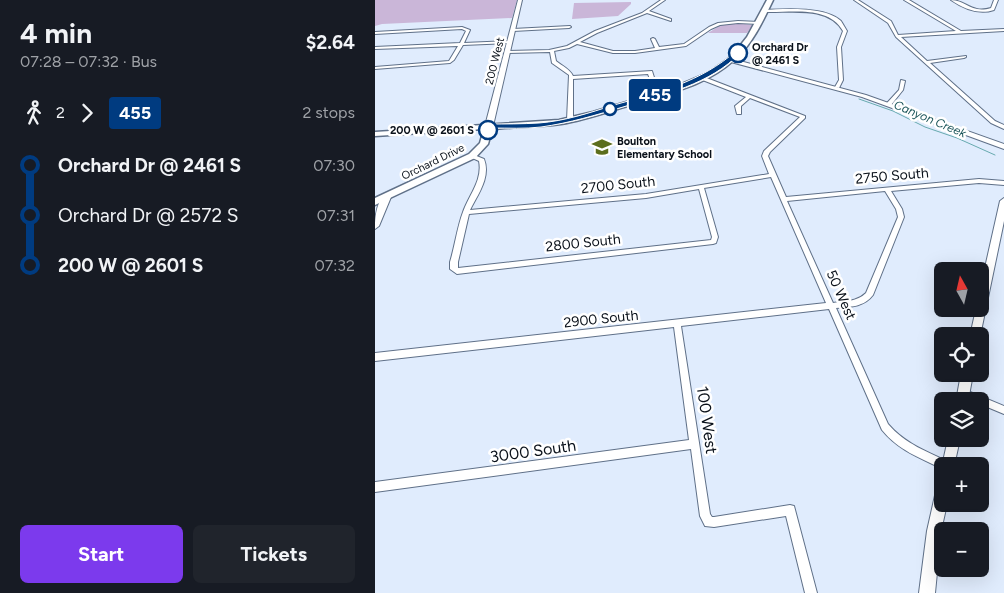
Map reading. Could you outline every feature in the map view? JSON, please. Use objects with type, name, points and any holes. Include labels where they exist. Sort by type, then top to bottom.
[{"type":"main road","points":[[375,134],[489,126],[539,125],[570,120],[660,94],[702,78],[729,60],[749,38],[770,0]]},
{"type":"main road","name":"Orchard Drive","points":[[375,202],[472,156],[483,144],[489,126]]},
{"type":"street","name":"200 West","points":[[489,126],[521,0]]},
{"type":"street","points":[[507,52],[552,51],[578,42],[596,32],[647,12],[663,0]]},
{"type":"street","points":[[856,0],[891,23],[897,36],[993,122],[1004,127]]},
{"type":"street","points":[[906,0],[961,32]]},
{"type":"street","points":[[953,0],[971,9],[986,11],[993,9],[996,0]]},
{"type":"street","points":[[765,11],[820,13],[829,15],[843,26],[845,31],[839,47],[841,80],[837,87]]},
{"type":"street","points":[[647,12],[670,20]]},
{"type":"street","points":[[578,42],[618,52],[658,49],[685,45],[719,24],[737,22],[759,23]]},
{"type":"street","points":[[513,30],[569,27]]},
{"type":"street","points":[[375,33],[467,28],[468,30],[450,62],[375,68]]},
{"type":"street","points":[[897,36],[1004,30]]},
{"type":"street","points":[[653,39],[658,49]]},
{"type":"street","points":[[375,48],[510,42]]},
{"type":"street","points":[[552,51],[554,62],[566,70],[571,78],[570,120]]},
{"type":"street","points":[[926,62],[964,57]]},
{"type":"street","points":[[729,60],[837,87],[889,104],[1004,147]]},
{"type":"street","points":[[571,78],[650,72],[656,90],[660,94]]},
{"type":"street","points":[[702,78],[749,96],[738,106],[739,113]]},
{"type":"street","points":[[889,104],[901,90],[903,81]]},
{"type":"street","name":"50 West","points":[[749,96],[803,117],[766,153],[765,158],[888,431],[903,445],[934,459]]},
{"type":"street","points":[[466,212],[477,192],[483,165],[482,160],[472,156]]},
{"type":"street","name":"2700 South","points":[[466,212],[646,196],[772,175]]},
{"type":"street","name":"2750 South","points":[[783,199],[983,180],[1004,183]]},
{"type":"street","name":"2800 South","points":[[466,212],[454,262],[455,270],[714,241],[714,234],[701,187]]},
{"type":"street","name":"2900 South","points":[[375,357],[857,303],[869,295],[901,217],[899,209],[887,190]]},
{"type":"street","points":[[375,226],[387,197]]},
{"type":"street","points":[[977,327],[1004,201]]},
{"type":"street","name":"100 West","points":[[677,323],[704,514],[707,521],[714,522],[790,510],[811,593]]},
{"type":"street","points":[[989,405],[1004,410]]},
{"type":"street","name":"3000 South","points":[[375,487],[694,444]]},
{"type":"street","points":[[927,593],[933,538],[939,512]]},
{"type":"shaded area","points":[[375,0],[517,0],[512,18],[382,24],[375,26]]},
{"type":"shaded area","points":[[631,2],[618,16],[572,19],[574,3]]},
{"type":"shaded area","points":[[736,23],[753,25],[747,33],[708,33],[721,25]]},
{"type":"waterway","name":"Canyon Creek","points":[[859,99],[893,111],[925,127],[957,138],[995,155]]},
{"type":"bus line","name":"455","points":[[488,130],[489,126],[539,125],[570,120],[660,94],[702,78],[738,53]]},
{"type":"place","name":"Orchard Dr @ 2461 S","points":[[738,53]]},
{"type":"place","name":"200 W @ 2601 S","points":[[488,130]]},
{"type":"place","name":"Boulton Elementary School","points":[[602,147]]}]
